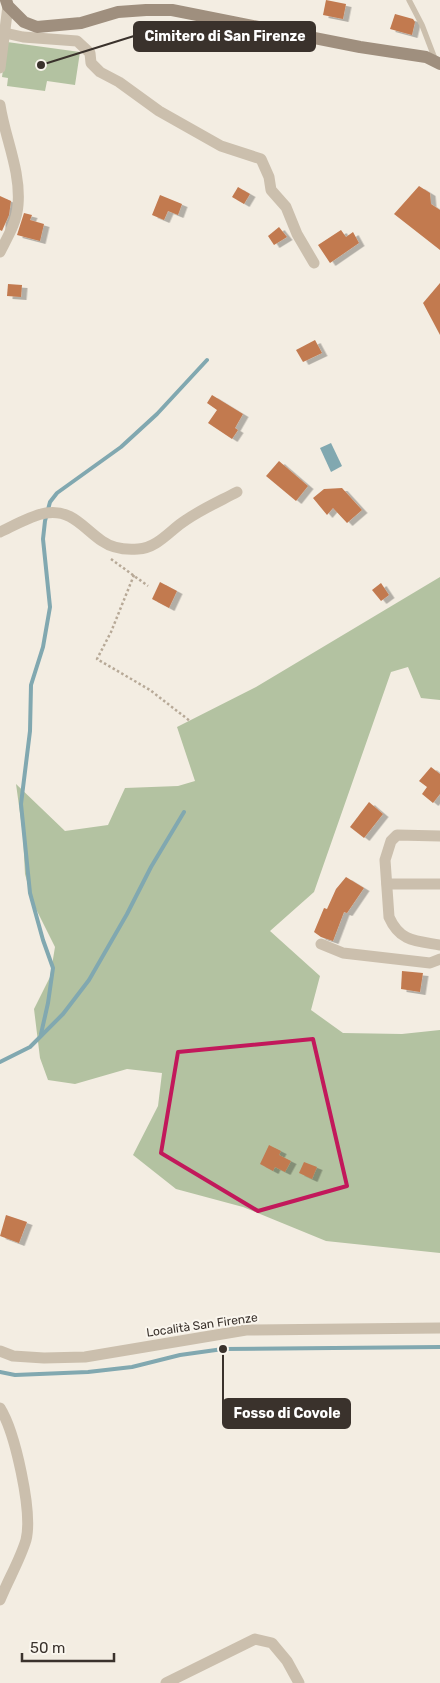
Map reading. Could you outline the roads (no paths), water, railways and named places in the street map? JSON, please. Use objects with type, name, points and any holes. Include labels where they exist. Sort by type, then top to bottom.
[{"type":"main road","points":[[7,3],[24,22],[37,27],[81,23],[118,12],[172,10],[360,47],[426,57],[438,62]]},
{"type":"street","points":[[0,68],[7,3]]},
{"type":"street","points":[[5,33],[23,38],[77,41],[90,53],[91,63],[100,72],[119,82],[159,111],[221,146],[260,159],[269,177],[271,190],[286,207],[297,234],[314,263]]},
{"type":"street","points":[[0,105],[3,124],[16,168],[18,205],[14,223],[0,252]]},
{"type":"street","points":[[0,532],[46,513],[68,515],[102,541],[121,549],[141,549],[160,541],[186,520],[237,492]]},
{"type":"street","points":[[440,836],[397,835],[391,841],[385,860],[389,917],[393,925],[406,939],[440,945]]},
{"type":"street","points":[[387,884],[440,884]]},
{"type":"street","points":[[320,944],[343,953],[430,962],[440,959]]},
{"type":"street","name":"Località San Firenze","points":[[0,1351],[13,1356],[44,1358],[85,1357],[246,1330],[440,1328]]},
{"type":"street","points":[[0,1408],[14,1444],[25,1495],[27,1518],[26,1538],[0,1600]]},
{"type":"street","points":[[166,1683],[255,1639],[272,1643],[287,1661],[299,1683]]},
{"type":"lane","points":[[409,0],[438,62]]},
{"type":"water","points":[[331,443],[342,466],[331,472],[320,448]]},
{"type":"waterway","points":[[41,1034],[53,968],[30,893],[21,804],[30,731],[31,685],[43,647],[50,607],[43,539],[45,521],[50,502],[57,493],[121,447],[157,414],[207,360]]},
{"type":"waterway","points":[[0,1062],[30,1047],[63,1014],[89,980],[127,914],[151,867],[184,812]]},
{"type":"waterway","points":[[0,1372],[15,1375],[88,1372],[132,1367],[180,1355],[223,1349],[440,1347]]},
{"type":"place","name":"Cimitero di San Firenze","points":[[41,65]]},
{"type":"place","name":"Fosso di Covole","points":[[223,1349]]}]
